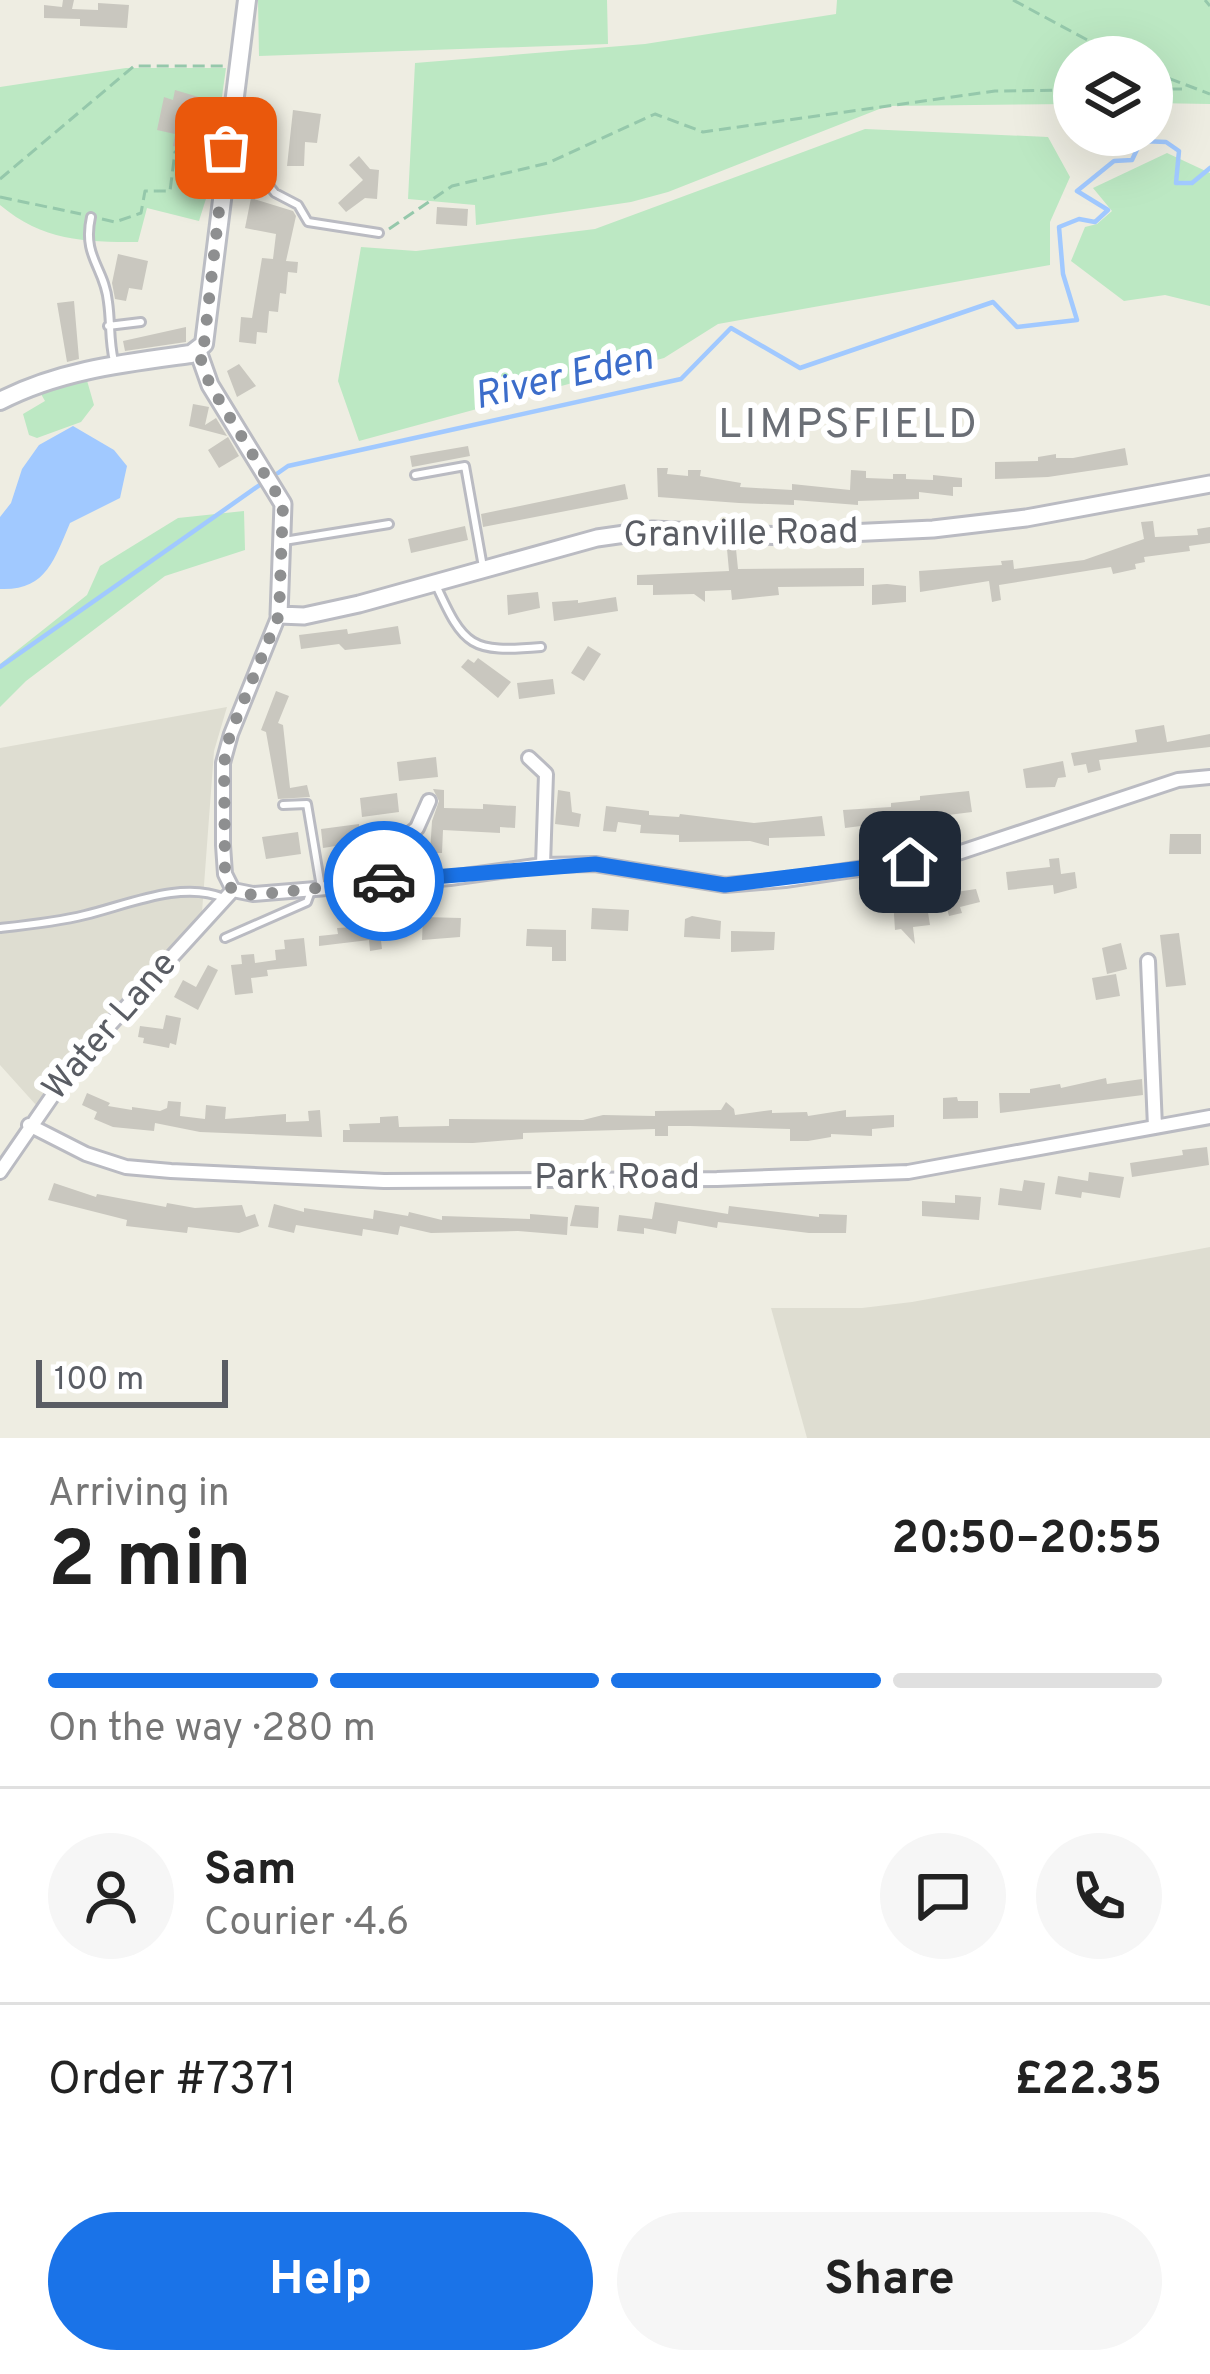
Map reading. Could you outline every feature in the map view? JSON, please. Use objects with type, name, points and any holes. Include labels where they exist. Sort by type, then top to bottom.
[{"type":"main road","points":[[0,401],[32,385],[198,351],[204,344],[247,0]]},
{"type":"street","points":[[198,351],[210,385],[283,504],[279,615],[230,734],[224,763],[228,894],[450,878],[544,865],[595,864],[725,885],[785,880],[952,855],[1178,780],[1210,777]]},
{"type":"street","name":"Granville Road","points":[[279,615],[304,616],[597,538],[653,530],[784,536],[933,530],[1210,484]]},
{"type":"street","points":[[529,758],[546,775],[544,865]]},
{"type":"street","points":[[381,881],[392,848],[417,828],[429,801]]},
{"type":"street","name":"Water Lane","points":[[0,1171],[75,1063],[228,894]]},
{"type":"street","points":[[1148,961],[1155,1127]]},
{"type":"street","name":"Park Road","points":[[29,1125],[86,1154],[126,1167],[384,1181],[887,1174],[1210,1117]]},
{"type":"lane","points":[[224,164],[257,169],[275,193],[298,205],[308,221],[380,232]]},
{"type":"lane","points":[[91,217],[88,251],[109,300],[114,365]]},
{"type":"lane","points":[[108,326],[140,322]]},
{"type":"lane","points":[[416,475],[465,466],[483,569]]},
{"type":"lane","points":[[284,541],[389,524]]},
{"type":"lane","points":[[435,584],[458,632],[469,641],[497,648],[542,647]]},
{"type":"lane","points":[[225,938],[307,902],[315,887],[308,804],[283,805]]},
{"type":"lane","points":[[0,928],[82,916],[141,899],[208,891],[228,894]]},
{"type":"path","points":[[1013,0],[1080,36]]},
{"type":"path","points":[[1205,0],[1210,6]]},
{"type":"path","points":[[0,179],[134,66],[227,66]]},
{"type":"path","points":[[1173,82],[1210,94]]},
{"type":"path","points":[[1173,89],[1189,89]]},
{"type":"path","points":[[380,232],[400,225],[452,187],[548,163],[656,114],[703,132],[995,92],[1053,91]]},
{"type":"path","points":[[0,197],[115,222],[141,213],[145,191],[170,191],[175,152],[195,154],[199,143],[211,140],[216,123]]},
{"type":"shaded area","points":[[227,707],[214,751],[202,912],[36,1105],[0,1065],[0,748]]},
{"type":"shaded area","points":[[1210,1247],[1210,1438],[807,1438],[771,1308],[862,1308],[912,1302]]},
{"type":"green space","points":[[258,0],[607,0],[608,44],[259,56]]},
{"type":"green space","points":[[837,0],[1210,0],[1210,104],[1173,103],[1173,36],[1053,36],[1053,104],[887,106],[668,192],[476,225],[475,205],[408,199],[415,63],[645,44],[836,14]]},
{"type":"green space","points":[[126,68],[226,68],[209,189],[199,221],[147,208],[138,242],[99,241],[48,233],[0,205],[0,87]]},
{"type":"green space","points":[[865,129],[1048,137],[1053,156],[1058,156],[1070,177],[1050,222],[1050,265],[718,324],[664,358],[359,441],[338,381],[361,247],[416,251],[595,229]]},
{"type":"green space","points":[[1161,156],[1173,156],[1210,173],[1210,306],[1165,295],[1124,301],[1071,261],[1085,227],[1112,211],[1093,188]]},
{"type":"green space","points":[[86,377],[94,405],[81,422],[37,438],[29,435],[23,414],[45,401],[37,387]]},
{"type":"green space","points":[[244,511],[245,550],[165,576],[26,681],[0,707],[0,664],[87,595],[100,566],[178,518]]},
{"type":"water","points":[[73,426],[114,450],[127,466],[120,498],[70,523],[53,561],[38,579],[0,589],[0,517],[39,445]]},
{"type":"building","points":[[63,0],[74,0],[72,9],[98,10],[98,3],[129,5],[127,28],[80,26],[80,19],[44,18],[44,5],[62,7]]},
{"type":"building","points":[[175,90],[212,101],[204,140],[196,139],[194,151],[173,146],[175,134],[157,130],[164,97],[173,100]]},
{"type":"building","points":[[293,110],[321,114],[317,143],[305,142],[304,166],[287,166]]},
{"type":"building","points":[[359,156],[370,169],[379,170],[377,199],[365,198],[346,212],[338,203],[363,180],[349,165]]},
{"type":"building","points":[[251,198],[293,211],[296,216],[286,261],[298,262],[297,273],[288,272],[278,312],[269,311],[267,333],[257,332],[256,344],[239,342],[241,317],[252,318],[262,258],[273,259],[276,234],[245,228]]},
{"type":"building","points":[[437,207],[468,209],[467,226],[436,224]]},
{"type":"building","points":[[118,254],[148,261],[142,290],[129,288],[126,301],[115,299],[112,283]]},
{"type":"building","points":[[74,301],[79,359],[67,362],[57,303]]},
{"type":"building","points":[[186,327],[186,342],[125,351],[123,341]]},
{"type":"building","points":[[239,364],[256,386],[237,397],[227,371]]},
{"type":"building","points":[[193,404],[209,407],[205,425],[216,418],[227,436],[189,426]]},
{"type":"building","points":[[228,437],[239,456],[219,468],[208,450]]},
{"type":"building","points":[[468,446],[470,456],[412,467],[410,456]]},
{"type":"building","points":[[1125,448],[1128,465],[995,479],[995,462],[1038,461],[1038,457],[1056,454],[1056,458],[1073,458]]},
{"type":"building","points":[[657,468],[688,476],[688,470],[701,470],[700,476],[741,483],[740,487],[792,490],[792,484],[850,490],[851,470],[866,471],[866,478],[893,479],[893,474],[906,474],[906,479],[962,478],[962,487],[953,487],[953,496],[919,492],[919,499],[858,501],[858,505],[794,500],[794,505],[739,503],[658,497]]},
{"type":"building","points":[[625,484],[628,499],[483,527],[481,514]]},
{"type":"building","points":[[1153,521],[1155,537],[1198,535],[1197,529],[1210,527],[1210,543],[1189,546],[1190,551],[1144,557],[1145,562],[1135,564],[1136,569],[1113,574],[1111,567],[999,585],[1001,600],[992,602],[989,581],[920,592],[919,571],[1002,565],[1001,561],[1013,560],[1014,569],[1084,560],[1144,539],[1141,522]]},
{"type":"building","points":[[465,526],[468,540],[411,553],[408,539]]},
{"type":"building","points":[[727,549],[736,549],[738,569],[864,568],[864,586],[778,587],[779,595],[732,600],[731,590],[705,591],[705,602],[694,594],[653,595],[653,585],[637,585],[637,575],[729,571]]},
{"type":"building","points":[[872,585],[906,586],[906,602],[872,605]]},
{"type":"building","points":[[538,592],[540,608],[508,615],[507,595]]},
{"type":"building","points":[[616,597],[618,611],[554,621],[552,602]]},
{"type":"building","points":[[398,626],[401,644],[301,649],[299,635]]},
{"type":"building","points":[[588,646],[601,654],[584,681],[571,673]]},
{"type":"building","points":[[478,658],[511,682],[498,698],[461,667],[468,659],[474,663]]},
{"type":"building","points":[[553,679],[555,694],[519,699],[517,683]]},
{"type":"building","points":[[276,691],[289,696],[278,723],[283,725],[290,788],[307,785],[310,797],[278,799],[266,732],[261,730]]},
{"type":"building","points":[[1164,725],[1167,742],[1210,734],[1210,747],[1099,760],[1101,770],[1088,773],[1086,764],[1074,766],[1071,753],[1137,742],[1135,730]]},
{"type":"building","points":[[436,757],[438,777],[399,781],[397,762]]},
{"type":"building","points":[[1063,761],[1066,777],[1058,778],[1055,787],[1026,788],[1023,769]]},
{"type":"building","points":[[433,789],[444,790],[444,808],[516,806],[515,828],[500,827],[500,833],[443,830],[442,853],[430,853],[439,801]]},
{"type":"building","points":[[558,790],[570,792],[572,812],[581,814],[579,827],[555,824]]},
{"type":"building","points":[[969,791],[972,812],[845,828],[843,810],[891,807],[891,803],[920,800],[920,796]]},
{"type":"building","points":[[397,793],[399,812],[362,817],[360,798]]},
{"type":"building","points":[[606,806],[649,811],[649,815],[754,823],[822,816],[825,836],[769,838],[769,846],[750,841],[679,842],[679,835],[640,833],[641,825],[618,822],[616,832],[603,831]]},
{"type":"building","points":[[359,824],[361,842],[323,848],[321,829]]},
{"type":"building","points":[[298,832],[301,854],[266,859],[262,837]]},
{"type":"building","points":[[1170,834],[1201,834],[1201,854],[1169,854]]},
{"type":"building","points":[[1059,858],[1061,874],[1075,872],[1077,888],[1054,894],[1053,885],[1008,890],[1006,872],[1050,867],[1049,859]]},
{"type":"building","points":[[976,889],[980,902],[960,907],[962,913],[949,916],[943,894]]},
{"type":"building","points":[[903,898],[905,910],[927,906],[930,925],[913,927],[915,944],[901,929],[895,930],[893,899]]},
{"type":"building","points":[[592,908],[629,910],[628,931],[591,929]]},
{"type":"building","points":[[423,917],[461,918],[460,937],[422,940]]},
{"type":"building","points":[[364,919],[365,925],[379,924],[382,949],[370,951],[369,940],[319,946],[319,936],[338,934],[337,928],[355,927],[355,920]]},
{"type":"building","points":[[685,919],[721,921],[720,939],[684,937]]},
{"type":"building","points":[[527,929],[566,930],[566,961],[552,961],[552,947],[526,946]]},
{"type":"building","points":[[731,931],[775,932],[774,950],[731,952]]},
{"type":"building","points":[[1179,933],[1186,985],[1166,987],[1160,935]]},
{"type":"building","points":[[304,938],[307,966],[267,970],[268,976],[251,978],[253,993],[235,995],[231,965],[242,964],[241,955],[254,954],[255,963],[276,960],[275,950],[285,949],[284,940]]},
{"type":"building","points":[[1121,943],[1127,969],[1107,974],[1102,948]]},
{"type":"building","points":[[208,965],[218,970],[198,1010],[174,997],[183,980],[196,987]]},
{"type":"building","points":[[1116,974],[1120,996],[1096,1000],[1092,978]]},
{"type":"building","points":[[166,1015],[181,1018],[176,1045],[143,1043],[144,1038],[138,1037],[140,1026],[163,1029]]},
{"type":"building","points":[[1106,1078],[1107,1084],[1142,1079],[1143,1095],[1000,1113],[999,1093],[1030,1093],[1030,1089]]},
{"type":"building","points":[[87,1093],[110,1103],[108,1106],[132,1110],[160,1111],[168,1101],[181,1102],[180,1116],[205,1119],[206,1105],[226,1107],[225,1119],[286,1114],[286,1122],[309,1121],[308,1111],[320,1110],[322,1137],[200,1132],[155,1123],[154,1131],[113,1127],[94,1119],[97,1112],[82,1105]]},
{"type":"building","points":[[957,1097],[958,1101],[978,1101],[978,1118],[943,1119],[943,1098]]},
{"type":"building","points":[[726,1102],[735,1115],[772,1110],[807,1112],[808,1116],[846,1110],[846,1117],[894,1115],[894,1127],[872,1129],[872,1136],[831,1134],[808,1141],[790,1141],[790,1129],[668,1126],[668,1136],[655,1136],[655,1129],[523,1133],[523,1139],[473,1143],[343,1142],[343,1130],[350,1130],[349,1124],[380,1123],[380,1117],[398,1116],[399,1127],[449,1126],[449,1119],[655,1116],[655,1111],[721,1110]]},
{"type":"building","points":[[1207,1147],[1209,1165],[1132,1177],[1130,1163]]},
{"type":"building","points":[[1089,1172],[1124,1177],[1120,1198],[1082,1192],[1081,1198],[1055,1194],[1058,1176],[1088,1181]]},
{"type":"building","points":[[1024,1180],[1045,1183],[1041,1210],[998,1205],[1000,1188],[1022,1191]]},
{"type":"building","points":[[54,1183],[96,1197],[166,1207],[167,1203],[195,1208],[242,1205],[246,1217],[255,1214],[259,1226],[239,1233],[188,1227],[187,1233],[126,1226],[127,1220],[48,1200]]},
{"type":"building","points":[[955,1195],[981,1197],[979,1220],[922,1216],[922,1201],[955,1203]]},
{"type":"building","points":[[655,1202],[728,1214],[729,1206],[819,1217],[847,1215],[846,1233],[718,1222],[717,1228],[678,1221],[676,1234],[644,1228],[644,1234],[617,1231],[619,1215],[652,1219]]},
{"type":"building","points":[[274,1204],[373,1219],[374,1210],[442,1220],[442,1216],[568,1217],[567,1235],[431,1233],[400,1226],[398,1235],[363,1229],[362,1236],[296,1225],[294,1233],[268,1227]]},
{"type":"building","points":[[575,1205],[599,1207],[598,1228],[570,1226]]},
{"type":"waterway","name":"River Eden","points":[[278,473],[288,466],[681,379],[731,328],[800,368],[993,302],[1017,327],[1077,320],[1063,274],[1059,227],[1079,219],[1095,222],[1108,210],[1077,191],[1114,161],[1132,160],[1141,141],[1166,142],[1179,151],[1176,183],[1192,183],[1210,168]]},
{"type":"waterway","name":"River Eden","points":[[0,667],[264,482]]},
{"type":"way so far","points":[[226,148],[213,283],[204,344],[198,351],[210,385],[283,504],[284,557],[279,615],[230,734],[224,763],[225,874],[232,890],[253,895],[384,881]]},
{"type":"district","name":"LIMPSFIELD","points":[[849,426]]},
{"type":"route","points":[[384,881],[595,864],[725,885],[910,862]]}]
